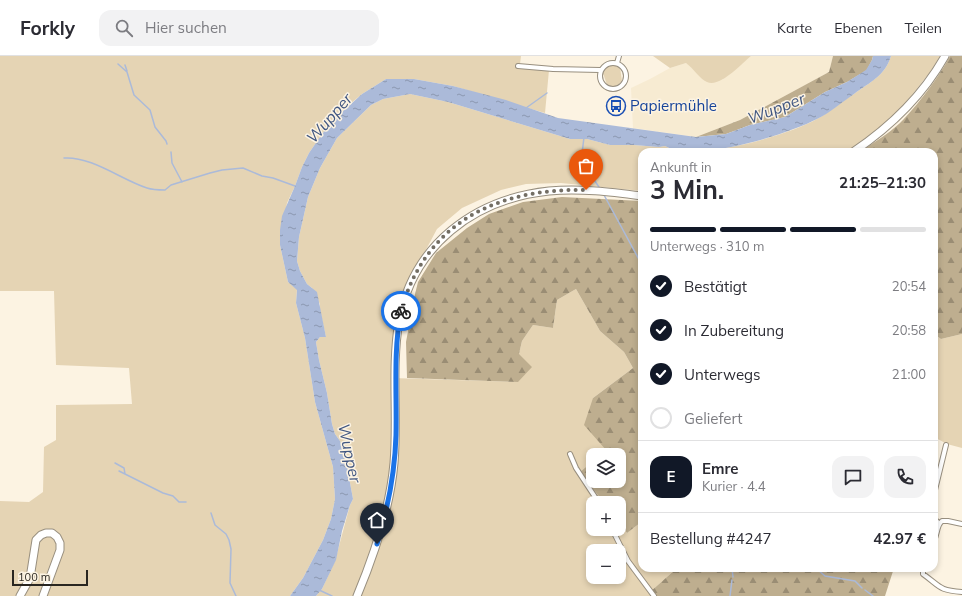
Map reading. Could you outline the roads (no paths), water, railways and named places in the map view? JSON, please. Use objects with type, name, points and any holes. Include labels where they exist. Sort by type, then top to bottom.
[{"type":"main road","points":[[859,148],[881,132],[908,106],[928,82],[945,56]]},
{"type":"main road","points":[[357,596],[374,552],[390,494],[396,436],[396,342],[401,310],[411,283],[420,266],[433,248],[451,230],[468,218],[494,204],[514,197],[564,190],[595,190],[638,195]]},
{"type":"main road","points":[[20,596],[30,578],[36,540],[41,535],[50,533],[57,537],[60,546],[43,596]]},
{"type":"street","points":[[617,63],[619,56]]},
{"type":"street","points":[[518,66],[553,69],[600,70],[607,64],[617,63],[624,68],[626,76],[625,81],[620,87],[611,89],[604,86],[600,78],[600,70]]},
{"type":"street","points":[[938,478],[946,446]]},
{"type":"street","points":[[570,454],[576,468],[594,496]]},
{"type":"street","points":[[938,530],[939,524],[942,521],[962,524]]},
{"type":"street","points":[[616,536],[628,561],[654,596]]},
{"type":"street","points":[[923,572],[923,574],[941,589],[962,592]]},
{"type":"water","points":[[873,56],[891,56],[881,74],[827,114],[785,132],[741,145],[724,148],[672,148],[665,146],[610,145],[587,139],[570,139],[448,102],[410,94],[383,99],[371,105],[337,138],[320,168],[308,197],[299,237],[297,261],[300,271],[307,284],[317,292],[326,337],[320,337],[316,342],[319,360],[327,393],[332,424],[335,434],[340,441],[348,469],[353,499],[342,531],[336,560],[322,589],[316,596],[290,596],[303,578],[323,540],[331,519],[335,499],[333,467],[315,402],[305,338],[296,303],[297,290],[288,282],[280,245],[280,230],[282,216],[309,153],[322,134],[340,114],[362,94],[386,79],[414,79],[453,86],[506,100],[558,118],[696,137],[726,134],[750,125],[785,117],[825,92],[847,82],[866,70]]},
{"type":"waterway","points":[[118,64],[127,72],[134,95],[150,110],[155,127],[167,144]]},
{"type":"waterway","points":[[125,65],[127,71]]},
{"type":"waterway","points":[[526,108],[547,93]]},
{"type":"waterway","points":[[584,137],[582,154],[584,165],[601,190]]},
{"type":"waterway","points":[[171,152],[172,163],[182,182]]},
{"type":"waterway","points":[[64,158],[74,158],[85,161],[154,190],[165,190],[171,185],[222,170],[243,168],[262,176],[273,178],[295,186]]},
{"type":"waterway","points":[[604,195],[638,258]]},
{"type":"waterway","points":[[115,463],[124,468],[125,474]]},
{"type":"waterway","points":[[119,471],[163,493],[173,496],[179,502],[186,502]]},
{"type":"waterway","points":[[211,513],[215,525],[226,534],[229,540],[231,549],[230,583],[236,596]]},
{"type":"waterway","points":[[732,572],[733,577]]},
{"type":"waterway","points":[[820,572],[825,576],[855,581],[862,588]]},
{"type":"waterway","points":[[730,596],[732,580]]},
{"type":"waterway","points":[[319,590],[332,596]]},
{"type":"waterway","points":[[865,590],[873,596]]},
{"type":"place","name":"Papiermühle","points":[[616,106]]},
{"type":"water label","name":"Wupper","points":[[776,108]]},
{"type":"water label","name":"Wupper","points":[[329,118]]},
{"type":"water label","name":"Wupper","points":[[350,453]]}]
